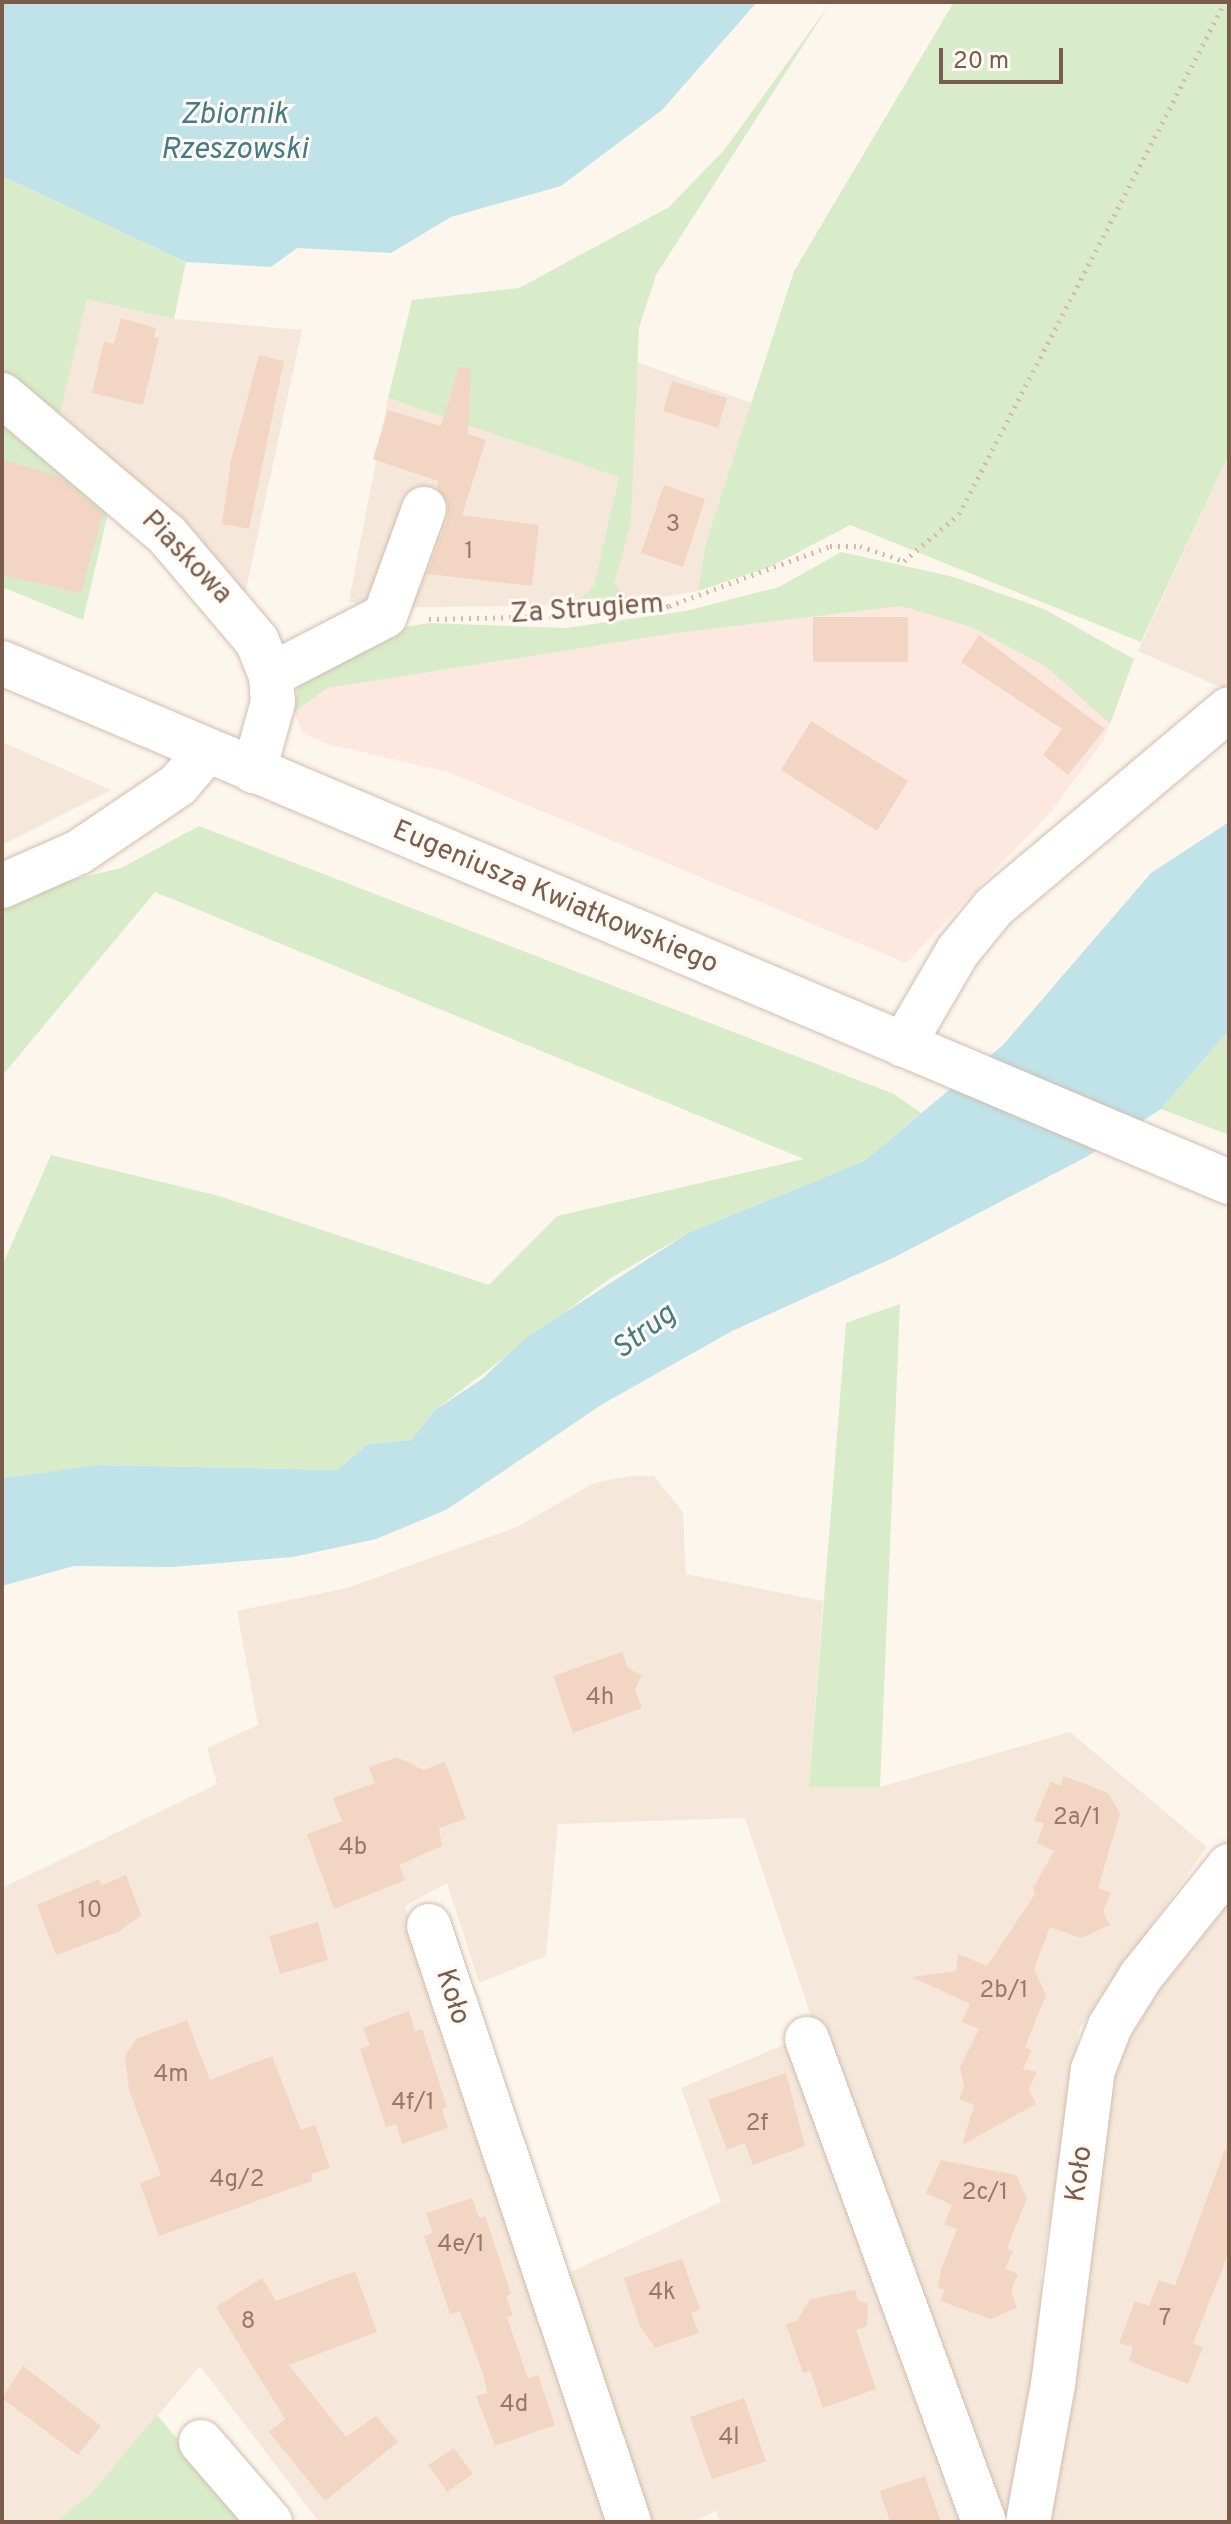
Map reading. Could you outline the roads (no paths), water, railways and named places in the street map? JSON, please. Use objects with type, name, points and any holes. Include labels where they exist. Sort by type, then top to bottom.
[{"type":"street","name":"Piaskowa","points":[[2,395],[167,535],[234,608],[257,641],[271,675],[273,702],[254,771]]},
{"type":"street","points":[[271,675],[385,616],[424,509]]},
{"type":"street","name":"Eugeniusza Kwiatkowskiego","points":[[2,663],[1229,1182]]},
{"type":"street","points":[[903,1045],[958,951],[994,907],[1229,709]]},
{"type":"street","points":[[2,886],[79,852],[178,785],[207,751]]},
{"type":"street","name":"Koło","points":[[1028,2522],[1053,2385],[1093,2070],[1110,2026],[1141,1976],[1229,1866]]},
{"type":"street","name":"Koło","points":[[429,1926],[629,2522]]},
{"type":"street","points":[[807,2039],[984,2522]]},
{"type":"street","points":[[201,2442],[270,2522]]},
{"type":"water","name":"Zbiornik Rzeszowski","points":[[2,2],[757,2],[662,110],[561,186],[451,217],[391,253],[297,248],[271,267],[186,262],[2,176]]},
{"type":"water","name":"Strug","points":[[1229,822],[1229,1030],[1161,1109],[1086,1157],[895,1257],[732,1331],[601,1405],[446,1510],[376,1539],[293,1557],[173,1567],[74,1566],[2,1586],[2,1481],[7,1478],[97,1465],[337,1470],[368,1444],[411,1440],[435,1410],[482,1379],[527,1337],[688,1233],[864,1161],[1003,1045],[1151,873]]}]
